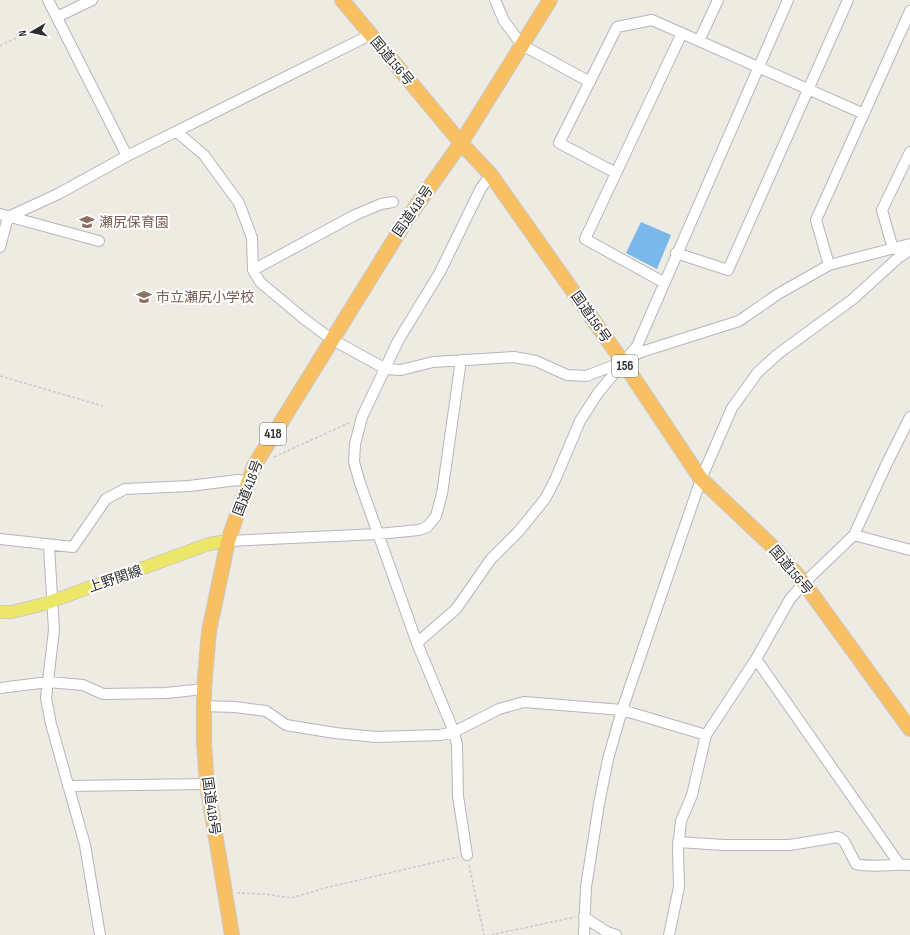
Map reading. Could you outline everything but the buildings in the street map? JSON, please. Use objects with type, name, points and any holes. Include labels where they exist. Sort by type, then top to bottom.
[{"type":"highway","name":"国道156号","points":[[342,0],[461,143],[491,175],[623,362],[701,479],[775,550],[804,583],[910,729]]},
{"type":"highway","name":"国道418号","points":[[232,935],[207,784],[204,706],[209,631],[228,542],[254,466],[331,339],[407,219],[461,143],[550,0]]},
{"type":"main road","name":"上野関線","points":[[0,612],[12,612],[52,601],[209,544],[228,542]]},
{"type":"street","points":[[48,0],[127,156]]},
{"type":"street","points":[[57,17],[92,0]]},
{"type":"street","points":[[495,0],[504,21],[522,44],[590,82]]},
{"type":"street","points":[[699,41],[718,0]]},
{"type":"street","points":[[417,643],[456,609],[491,558],[519,531],[545,499],[555,480],[580,421],[598,393],[637,346],[663,282],[788,0]]},
{"type":"street","points":[[676,253],[728,270],[848,0]]},
{"type":"street","points":[[829,265],[816,220],[910,11]]},
{"type":"street","points":[[616,173],[559,144],[616,27],[652,20],[864,114]]},
{"type":"street","points":[[900,32],[910,38]]},
{"type":"street","points":[[663,282],[585,239],[682,33]]},
{"type":"street","points":[[4,216],[58,194],[127,156],[370,35]]},
{"type":"street","points":[[177,132],[204,155],[239,203],[252,238],[253,270],[260,282],[331,339],[386,369],[401,370],[433,362],[514,357],[536,361],[567,375],[586,376],[623,362],[641,352],[739,321],[778,294],[829,265],[910,244]]},
{"type":"street","points":[[893,249],[882,210],[910,152]]},
{"type":"street","points":[[467,855],[458,796],[457,745],[454,732],[417,643],[354,462],[355,444],[362,417],[398,342],[440,272],[481,188],[491,175]]},
{"type":"street","points":[[253,270],[355,216],[381,204],[393,202]]},
{"type":"street","points":[[4,216],[98,241]]},
{"type":"street","points":[[0,247],[4,216]]},
{"type":"street","points":[[584,935],[586,887],[599,804],[608,759],[622,710],[701,479],[732,408],[758,372],[778,354],[852,299],[898,258],[910,250]]},
{"type":"street","points":[[228,542],[378,534],[418,530],[427,527],[436,516],[442,494],[461,360]]},
{"type":"street","points":[[669,935],[679,887],[678,842],[681,821],[692,795],[706,735],[756,659],[790,599],[804,583],[854,535],[910,417]]},
{"type":"street","points":[[0,539],[49,546],[73,547],[106,499],[125,489],[189,486],[238,480],[249,481]]},
{"type":"street","points":[[854,535],[910,550]]},
{"type":"street","points":[[49,546],[54,630],[46,698],[51,724],[85,845],[100,935]]},
{"type":"street","points":[[756,659],[905,865]]},
{"type":"street","points":[[0,688],[48,682],[83,685],[103,694],[166,693],[204,689]]},
{"type":"street","points":[[204,706],[235,707],[266,711],[286,725],[335,733],[376,737],[440,735],[454,732],[499,709],[524,702],[622,710],[706,735]]},
{"type":"street","points":[[68,786],[207,784]]},
{"type":"street","points":[[678,842],[724,845],[790,845],[838,837],[844,841],[856,864],[864,866],[905,865]]},
{"type":"street","points":[[584,917],[607,932],[616,935]]},
{"type":"path","points":[[0,46],[57,17]]},
{"type":"path","points":[[0,376],[103,406]]},
{"type":"path","points":[[254,466],[362,417]]},
{"type":"path","points":[[226,896],[243,892],[292,898],[329,887],[467,855],[484,935]]},
{"type":"path","points":[[491,935],[573,917],[584,917]]},
{"type":"water","points":[[641,222],[671,235],[657,269],[626,253]]},
{"type":"place","name":"瀬尻保育園","points":[[87,222]]},
{"type":"place","name":"市立瀬尻小学校","points":[[144,297]]}]
